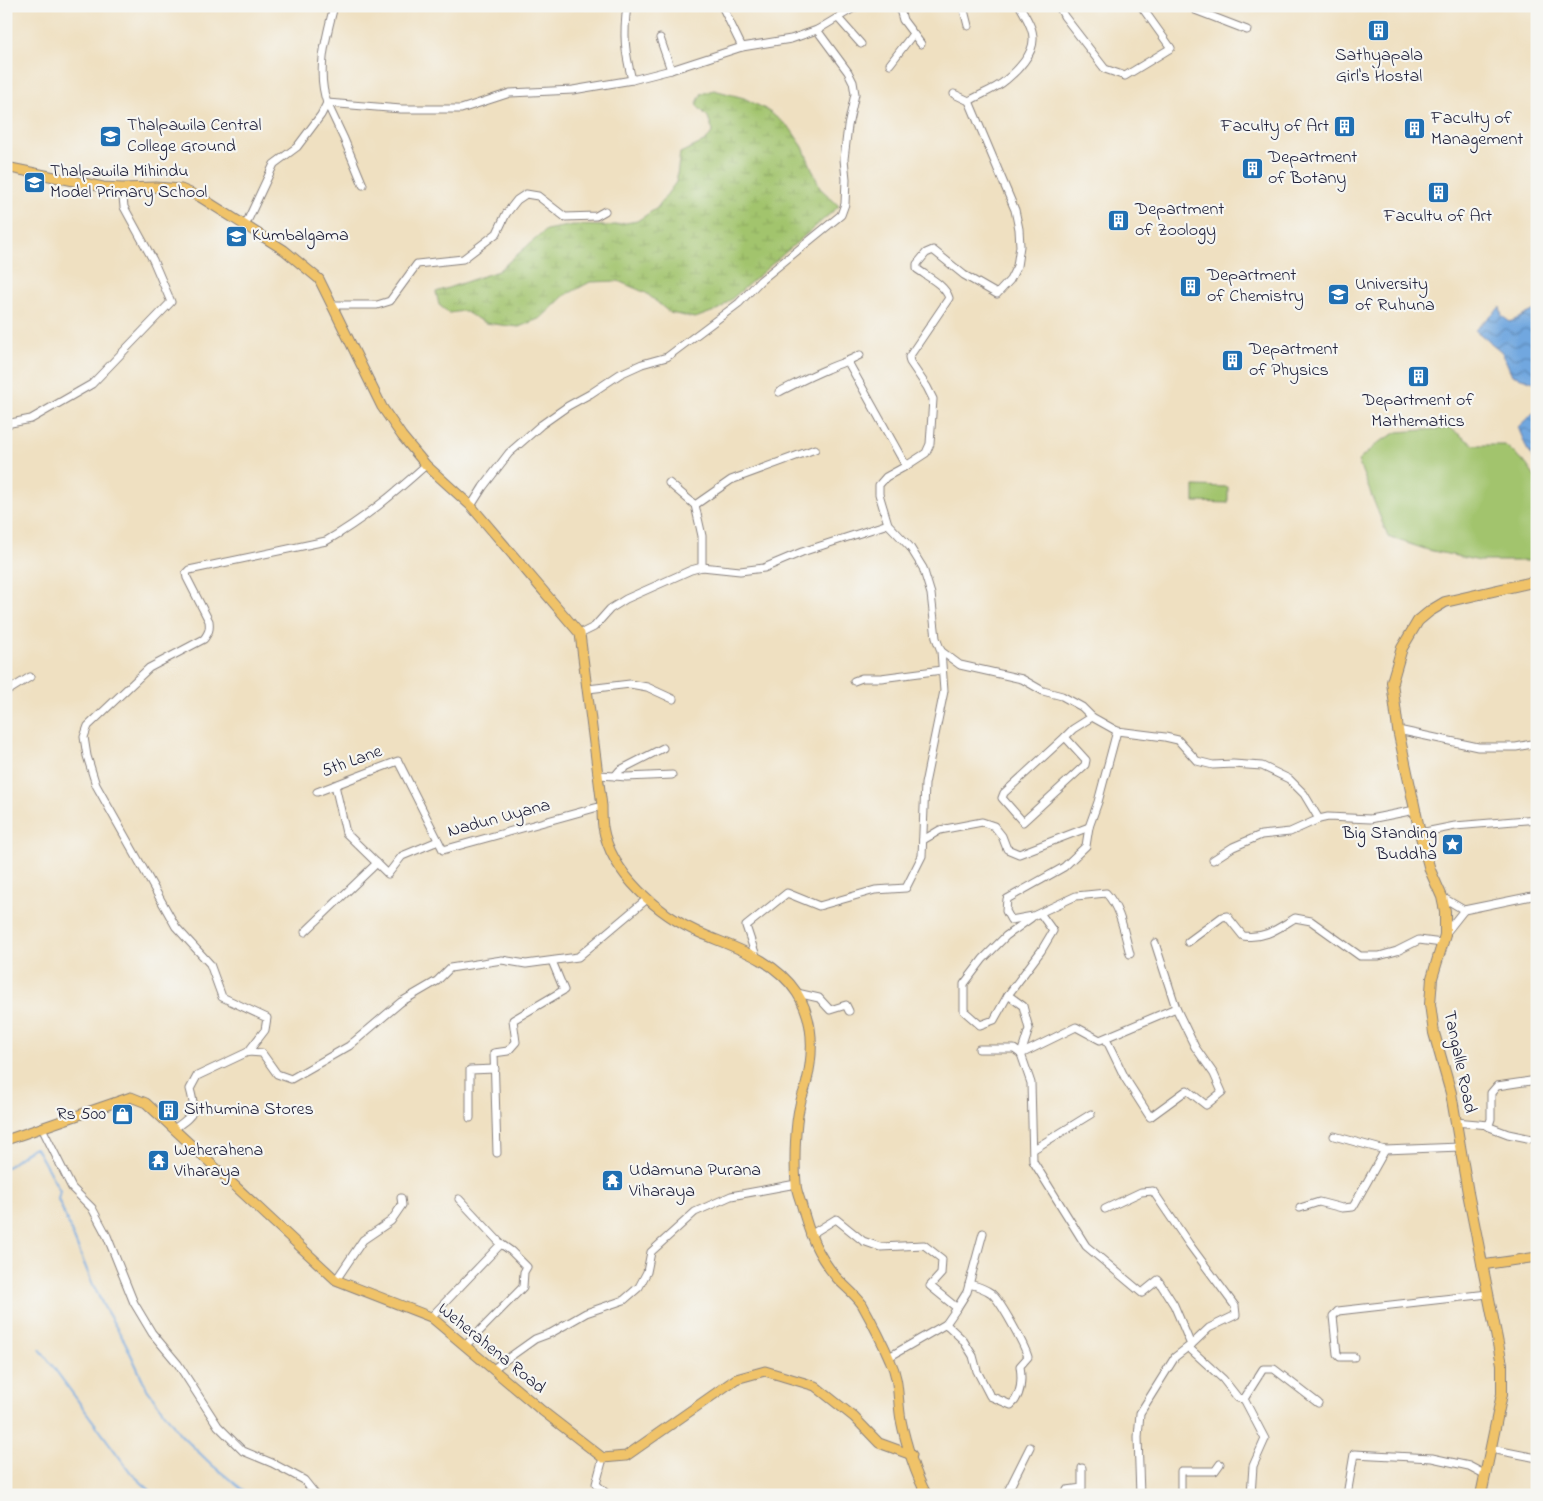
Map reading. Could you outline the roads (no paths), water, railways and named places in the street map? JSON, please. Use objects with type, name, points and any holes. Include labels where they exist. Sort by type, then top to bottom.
[{"type":"highway","name":"Tangalle Road","points":[[1482,1495],[1502,1394],[1502,1364],[1456,1122],[1434,1034],[1430,1004],[1432,978],[1444,939],[1445,911],[1442,897],[1430,870],[1420,833],[1398,730],[1392,682],[1402,648],[1418,621],[1430,611],[1446,602],[1537,581]]},
{"type":"main road","points":[[6,167],[103,187],[181,189],[200,197],[284,250],[319,279],[382,407],[402,436],[426,465],[471,506],[580,634],[602,806],[603,828],[610,850],[622,871],[647,899],[666,914],[697,932],[756,956],[782,974],[797,993],[807,1014],[812,1035],[812,1054],[806,1086],[800,1104],[797,1126],[796,1184],[810,1235],[836,1277],[861,1303],[897,1374],[902,1420],[912,1455],[927,1495]]},
{"type":"main road","name":"Weherahena Road","points":[[6,1140],[131,1097],[146,1103],[336,1280],[431,1317],[540,1410],[603,1458]]},
{"type":"main road","points":[[1482,1265],[1537,1257]]},
{"type":"main road","points":[[603,1458],[626,1456],[736,1379],[765,1371],[815,1386],[854,1417],[879,1443],[912,1455]]},
{"type":"street","points":[[334,6],[324,43],[322,90],[363,185]]},
{"type":"street","points":[[627,6],[624,31],[627,60],[632,80]]},
{"type":"street","points":[[722,6],[742,47]]},
{"type":"street","points":[[326,103],[401,108],[462,109],[510,93],[573,90],[632,80],[671,70],[742,47],[791,39],[818,30],[857,6]]},
{"type":"street","points":[[899,6],[903,20],[921,44]]},
{"type":"street","points":[[966,6],[964,10],[968,26]]},
{"type":"street","points":[[969,101],[1006,80],[1026,59],[1033,39],[1030,26],[1020,6]]},
{"type":"street","points":[[1059,6],[1064,16],[1105,68],[1125,76],[1170,48],[1141,6]]},
{"type":"street","points":[[1192,6],[1195,10],[1247,30]]},
{"type":"street","points":[[838,18],[861,44]]},
{"type":"street","points":[[471,506],[483,486],[509,453],[541,425],[620,374],[642,364],[668,357],[738,303],[760,281],[841,215],[845,204],[846,179],[844,158],[855,94],[853,82],[848,72],[818,30]]},
{"type":"street","points":[[890,64],[913,34]]},
{"type":"street","points":[[660,38],[671,70]]},
{"type":"street","points":[[756,956],[746,926],[787,893],[819,906],[875,890],[906,888],[922,856],[925,784],[944,691],[941,651],[936,638],[931,594],[924,568],[910,548],[888,524],[879,494],[879,485],[886,477],[926,452],[930,444],[933,411],[932,399],[927,387],[910,362],[909,357],[949,298],[943,288],[917,269],[917,264],[926,253],[933,250],[964,275],[997,294],[1010,280],[1017,266],[1020,246],[1015,210],[969,101],[954,94]]},
{"type":"street","points":[[245,226],[274,164],[297,147],[322,115],[326,103]]},
{"type":"street","points":[[6,424],[31,419],[92,384],[171,302],[153,260],[124,207],[122,188]]},
{"type":"street","points":[[333,305],[378,306],[390,301],[417,264],[463,259],[497,233],[506,214],[526,194],[538,196],[565,217],[596,216],[606,211]]},
{"type":"street","points":[[779,392],[860,355]]},
{"type":"street","points":[[848,362],[906,466]]},
{"type":"street","points":[[695,505],[731,480],[815,449]]},
{"type":"street","points":[[174,1129],[192,1116],[195,1106],[190,1089],[197,1076],[248,1052],[265,1030],[267,1018],[222,998],[210,964],[176,927],[96,785],[87,756],[84,737],[88,726],[149,668],[204,639],[208,634],[210,629],[209,621],[187,578],[186,573],[189,570],[326,541],[346,530],[395,494],[426,465]]},
{"type":"street","points":[[669,483],[695,505],[702,536],[702,567]]},
{"type":"street","points":[[580,634],[594,627],[610,609],[683,573],[702,567],[740,571],[764,568],[802,552],[888,524]]},
{"type":"street","points":[[941,651],[960,665],[1022,679],[1043,691],[1062,696],[1082,707],[1092,717],[1116,731],[1178,740],[1197,761],[1213,765],[1262,766],[1289,780],[1304,794],[1319,819]]},
{"type":"street","points":[[854,682],[862,678],[881,678],[942,670]]},
{"type":"street","points":[[6,692],[30,677]]},
{"type":"street","points":[[588,689],[630,684],[647,687],[673,699]]},
{"type":"street","points":[[1065,737],[1086,760],[1085,765],[1023,822],[1002,798],[1004,794],[1073,729],[1092,717]]},
{"type":"street","points":[[1398,730],[1478,747],[1516,747],[1537,743]]},
{"type":"street","points":[[1037,915],[1011,920],[1006,911],[1007,899],[1064,867],[1086,846],[1088,827],[1098,802],[1116,731]]},
{"type":"street","points":[[615,776],[620,770],[663,748]]},
{"type":"street","name":"5th Lane","points":[[317,792],[398,762]]},
{"type":"street","name":"Nadun Uyana","points":[[398,762],[443,850],[602,806]]},
{"type":"street","points":[[598,775],[626,777],[672,774]]},
{"type":"street","points":[[335,785],[346,834],[388,874],[402,856],[438,841]]},
{"type":"street","points":[[1212,860],[1232,847],[1261,835],[1290,832],[1319,819],[1328,817],[1370,819],[1415,810]]},
{"type":"street","points":[[1420,833],[1455,826],[1537,819]]},
{"type":"street","points":[[923,840],[940,830],[982,822],[994,826],[1002,836],[1007,849],[1019,854],[1088,827]]},
{"type":"street","points":[[305,932],[377,863]]},
{"type":"street","points":[[1037,915],[1053,931],[1041,951],[1008,995],[994,1020],[980,1025],[964,1011],[964,984],[983,959],[1006,936],[1037,915],[1076,896],[1106,892],[1112,899],[1121,920],[1130,954]]},
{"type":"street","points":[[1442,897],[1464,910],[1537,895]]},
{"type":"street","points":[[248,1052],[262,1053],[277,1074],[291,1079],[349,1046],[400,1002],[437,981],[450,968],[502,960],[526,964],[578,957],[647,899]]},
{"type":"street","points":[[1188,942],[1222,917],[1227,916],[1243,936],[1253,937],[1271,933],[1295,918],[1311,921],[1360,956],[1379,956],[1397,951],[1419,940],[1444,939],[1464,910]]},
{"type":"street","points":[[1106,1039],[1125,1078],[1150,1117],[1187,1090],[1206,1105],[1222,1092],[1214,1074],[1195,1047],[1176,1008],[1155,943]]},
{"type":"street","points":[[497,1152],[494,1053],[508,1051],[516,1042],[513,1020],[564,990],[552,961]]},
{"type":"street","points":[[797,993],[819,998],[830,1010],[846,1004],[849,1011]]},
{"type":"street","points":[[1008,995],[1023,1006],[1029,1029],[1022,1054],[1031,1083],[1034,1161],[1086,1246],[1142,1292],[1158,1280],[1174,1305],[1190,1346],[1223,1379],[1238,1398],[1244,1399]]},
{"type":"street","points":[[1022,1054],[1076,1027],[1100,1040],[1106,1039],[1176,1008]]},
{"type":"street","points":[[979,1049],[1014,1049],[1022,1054]]},
{"type":"street","points":[[470,1118],[470,1070],[495,1069]]},
{"type":"street","points":[[1486,1126],[1491,1118],[1491,1093],[1497,1086],[1537,1080]]},
{"type":"street","points":[[1034,1149],[1091,1114]]},
{"type":"street","points":[[1456,1122],[1486,1126],[1508,1134],[1537,1140]]},
{"type":"street","points":[[42,1128],[72,1188],[92,1208],[107,1236],[134,1303],[152,1333],[178,1364],[218,1426],[243,1451],[272,1463],[304,1480],[316,1495]]},
{"type":"street","points":[[1334,1136],[1385,1150],[1460,1147]]},
{"type":"street","points":[[1300,1208],[1319,1202],[1342,1208],[1353,1207],[1385,1150]]},
{"type":"street","points":[[493,1369],[535,1338],[551,1333],[586,1313],[624,1300],[639,1287],[647,1272],[651,1252],[695,1212],[731,1196],[796,1184]]},
{"type":"street","points":[[1105,1209],[1141,1192],[1153,1191],[1235,1306],[1236,1315],[1210,1328],[1176,1357],[1140,1413],[1138,1437],[1140,1495]]},
{"type":"street","points":[[336,1280],[363,1240],[391,1221],[402,1205],[401,1198]]},
{"type":"street","points":[[459,1199],[501,1244],[511,1250],[527,1267],[524,1272],[522,1287],[465,1346]]},
{"type":"street","points":[[810,1235],[836,1219],[863,1241],[880,1247],[924,1245],[942,1260],[941,1274],[930,1286],[956,1308]]},
{"type":"street","points":[[889,1357],[946,1324],[967,1292],[983,1233]]},
{"type":"street","points":[[431,1317],[501,1244]]},
{"type":"street","points":[[946,1324],[963,1340],[990,1396],[1012,1405],[1022,1381],[1020,1366],[1028,1356],[1024,1344],[992,1294],[982,1288],[969,1284]]},
{"type":"street","points":[[1354,1356],[1340,1357],[1337,1354],[1333,1316],[1338,1311],[1488,1294]]},
{"type":"street","points":[[1244,1399],[1263,1369],[1274,1368],[1318,1403]]},
{"type":"street","points":[[1244,1399],[1265,1438],[1253,1466],[1251,1495]]},
{"type":"street","points":[[1006,1495],[1030,1447]]},
{"type":"street","points":[[1491,1449],[1537,1458]]},
{"type":"street","points":[[1347,1495],[1354,1454],[1432,1458],[1469,1466],[1486,1475]]},
{"type":"street","points":[[603,1458],[596,1484],[608,1495]]},
{"type":"street","points":[[1181,1495],[1181,1471],[1216,1470],[1220,1464]]},
{"type":"street","points":[[1065,1495],[1067,1490],[1082,1488],[1082,1468]]},
{"type":"water","points":[[1500,307],[1502,316],[1510,322],[1537,309],[1537,383],[1512,375],[1502,352],[1475,330]]},
{"type":"water","points":[[1537,412],[1537,463],[1527,449],[1518,427],[1533,413]]},
{"type":"waterway","points":[[6,1168],[32,1148],[36,1148],[60,1191],[58,1199],[93,1285],[125,1342],[147,1389],[180,1434],[212,1465],[249,1495]]},
{"type":"waterway","points":[[40,1349],[131,1473],[155,1495]]},
{"type":"place","name":"Sathyapala Girl's Hostal","points":[[1379,31]]},
{"type":"place","name":"Faculty of Art","points":[[1345,127]]},
{"type":"place","name":"Faculty of Management","points":[[1415,129]]},
{"type":"place","name":"Thalpawila Central College Ground","points":[[111,136]]},
{"type":"place","name":"Department of Botany","points":[[1252,168]]},
{"type":"place","name":"Thalpawila Mihindu Model Primary School","points":[[34,182]]},
{"type":"place","name":"Facultu of Art","points":[[1438,192]]},
{"type":"place","name":"Department of Zoology","points":[[1119,220]]},
{"type":"place","name":"Kumbalgama","points":[[236,236]]},
{"type":"place","name":"Department of Chemistry","points":[[1191,286]]},
{"type":"place","name":"University of Ruhuna","points":[[1339,295]]},
{"type":"place","name":"Department of Physics","points":[[1233,360]]},
{"type":"place","name":"Department of Mathematics","points":[[1418,376]]},
{"type":"place","name":"Big Standing Buddha","points":[[1453,844]]},
{"type":"place","name":"Sithumina Stores","points":[[168,1110]]},
{"type":"place","name":"Rs 500","points":[[122,1115]]},
{"type":"place","name":"Weherahena Viharaya","points":[[158,1161]]},
{"type":"place","name":"Udamuna Purana Viharaya","points":[[613,1181]]}]
